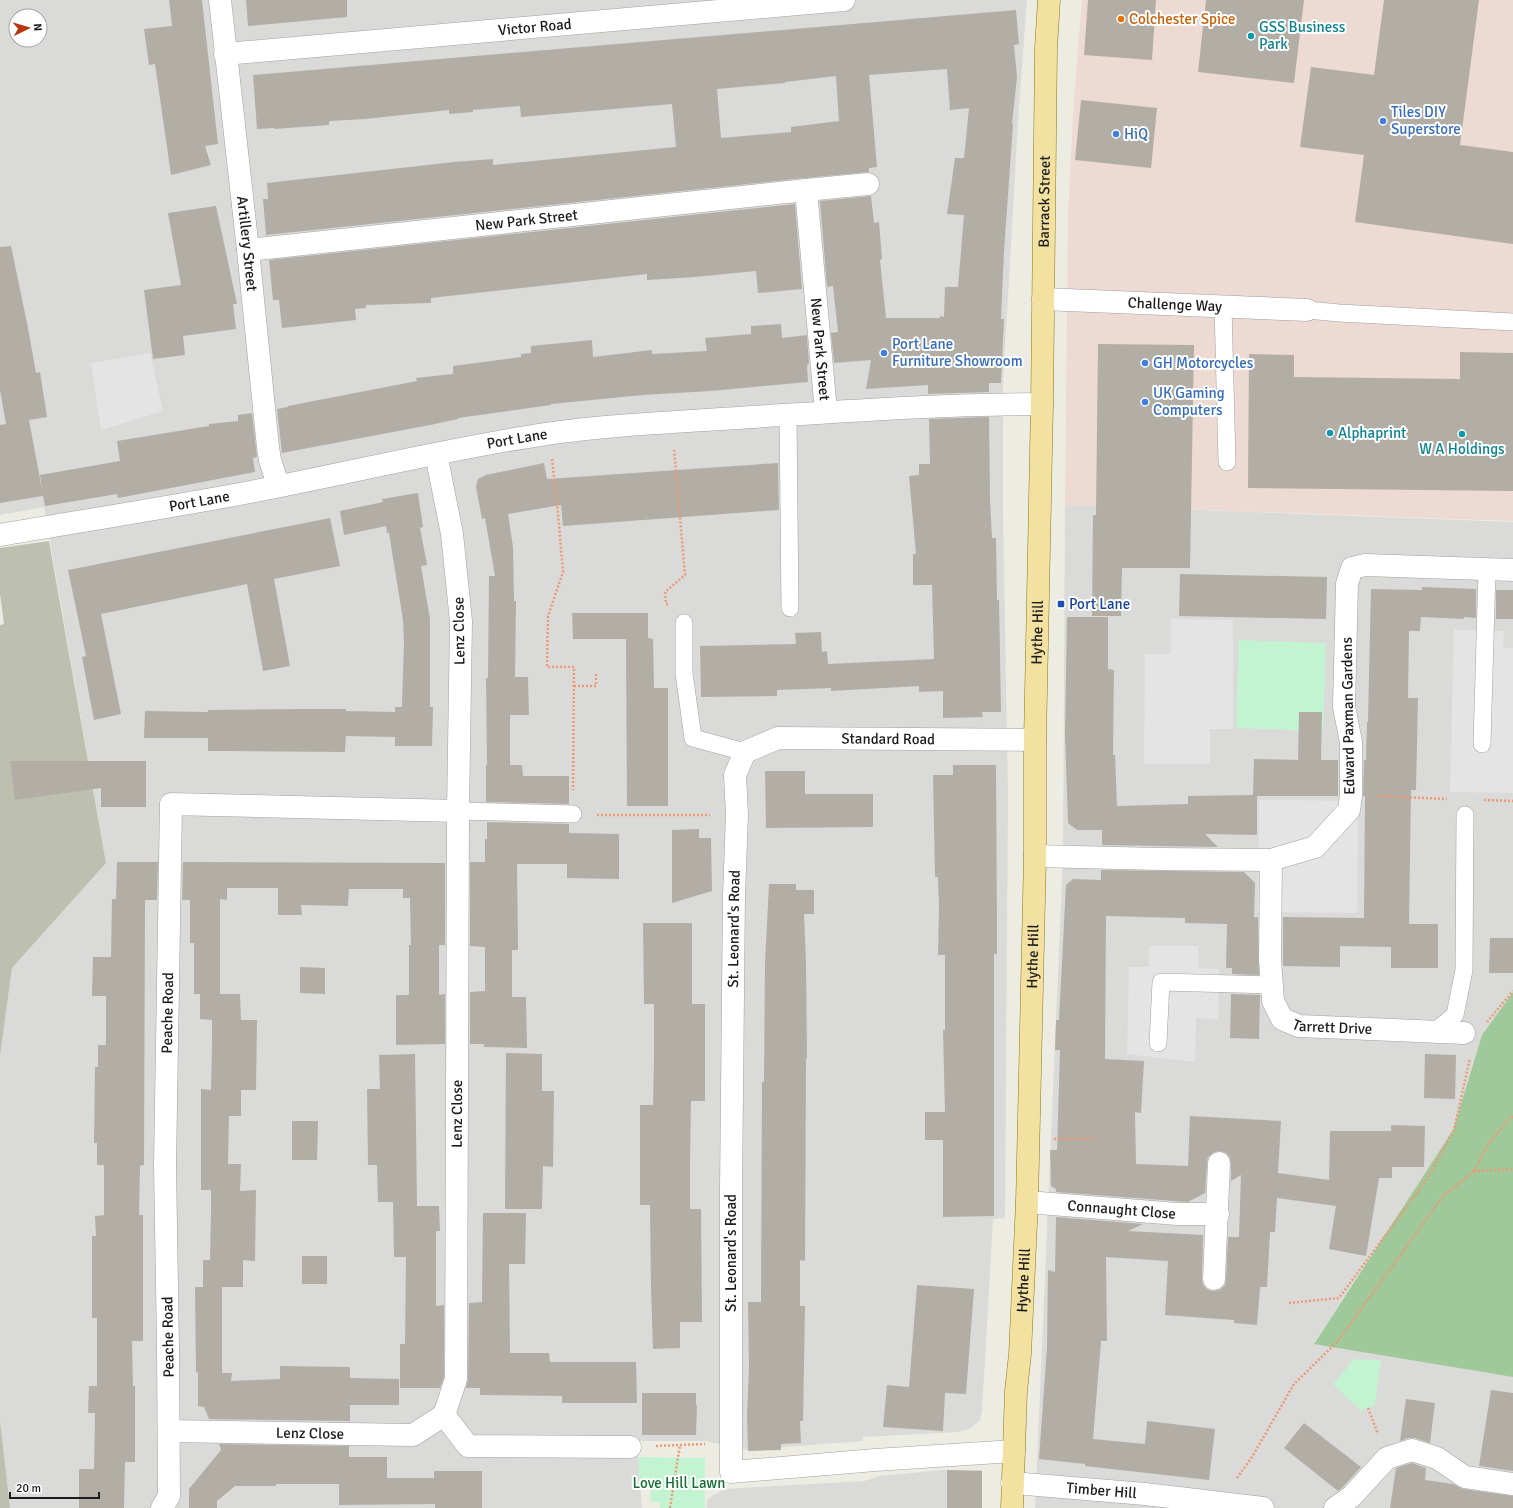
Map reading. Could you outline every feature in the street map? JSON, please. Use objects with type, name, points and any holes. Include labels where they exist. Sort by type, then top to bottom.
[{"type":"main road","name":"Barrack Street","points":[[1042,404],[1046,48],[1050,0]]},
{"type":"main road","name":"Hythe Hill","points":[[1012,1508],[1016,1391],[1020,1354],[1027,1202],[1035,856],[1035,740],[1042,404]]},
{"type":"street","name":"Artillery Street","points":[[220,0],[268,447],[270,460],[278,485]]},
{"type":"street","name":"Victor Road","points":[[225,54],[844,0]]},
{"type":"street","name":"New Park Street","points":[[248,250],[868,184]]},
{"type":"street","name":"New Park Street","points":[[806,190],[826,412]]},
{"type":"street","name":"Challenge Way","points":[[1044,299],[1307,310]]},
{"type":"street","name":"Port Lane","points":[[0,534],[115,516],[248,492],[436,454],[548,434],[672,422],[826,412],[997,404],[1042,404]]},
{"type":"street","name":"Lenz Close","points":[[169,1431],[413,1435],[444,1415],[456,1379],[458,811],[462,621],[452,534],[436,454]]},
{"type":"street","name":"Edward Paxman Gardens","points":[[1035,856],[1271,860],[1315,847],[1349,810],[1351,795],[1351,742],[1344,707],[1347,584],[1352,568],[1365,565],[1513,570]]},
{"type":"street","name":"Standard Road","points":[[745,752],[778,738],[1035,740]]},
{"type":"street","name":"St. Leonard's Road","points":[[745,752],[735,774],[737,815],[734,895],[731,1191],[731,1472],[875,1460],[1014,1451]]},
{"type":"street","name":"Peache Road","points":[[162,1508],[169,1496],[165,1165],[171,804],[458,811]]},
{"type":"street","name":"Tarrett Drive","points":[[1271,860],[1270,960],[1273,1001],[1282,1019],[1298,1026],[1464,1033]]},
{"type":"street","points":[[1214,1279],[1219,1163]]},
{"type":"street","name":"Connaught Close","points":[[1027,1202],[1177,1214],[1218,1214]]},
{"type":"street","points":[[444,1415],[468,1446],[630,1447]]},
{"type":"street","points":[[1335,1508],[1351,1497],[1387,1458],[1412,1450],[1437,1458],[1465,1477],[1513,1484]]},
{"type":"street","name":"Timber Hill","points":[[1012,1483],[1138,1494],[1217,1506],[1263,1508]]},
{"type":"lane","points":[[1223,306],[1227,462]]},
{"type":"lane","points":[[1307,310],[1347,314],[1513,322]]},
{"type":"lane","points":[[788,415],[790,608]]},
{"type":"lane","points":[[1482,744],[1487,570]]},
{"type":"lane","points":[[684,623],[684,674],[693,738],[745,752]]},
{"type":"lane","points":[[458,811],[573,814]]},
{"type":"lane","points":[[1434,1032],[1455,1015],[1464,970],[1466,815]]},
{"type":"lane","points":[[1158,1043],[1161,982],[1272,985]]},
{"type":"path","points":[[666,604],[665,592],[685,575],[672,422]]},
{"type":"path","points":[[548,434],[557,502],[563,572],[548,616],[547,667],[574,667],[573,814],[737,815]]},
{"type":"path","points":[[574,686],[596,686],[596,674]]},
{"type":"path","points":[[1351,795],[1452,799]]},
{"type":"path","points":[[1482,800],[1513,801]]},
{"type":"path","points":[[1485,1024],[1513,991]]},
{"type":"path","points":[[1289,1303],[1339,1298],[1427,1179],[1454,1130],[1470,1057]]},
{"type":"path","points":[[1217,1506],[1252,1457],[1294,1384],[1337,1342],[1444,1195],[1474,1171],[1486,1146],[1513,1116]]},
{"type":"path","points":[[1028,1140],[1098,1139]]},
{"type":"path","points":[[1474,1171],[1513,1169]]},
{"type":"path","points":[[630,1447],[730,1444]]},
{"type":"path","points":[[670,1508],[680,1445]]},
{"type":"shaded area","points":[[0,0],[1027,0],[1019,106],[1003,382],[1003,511],[1008,796],[1005,1218],[993,1219],[982,1411],[980,1420],[971,1428],[959,1432],[863,1437],[863,1441],[747,1450],[705,1441],[639,1441],[638,1457],[642,1508],[10,1508],[0,1420],[0,1056],[12,968],[106,863],[44,507],[0,515]]},
{"type":"shaded area","points":[[1082,0],[1513,0],[1513,521],[1065,505],[1068,214],[1074,98]]},
{"type":"shaded area","points":[[150,353],[163,411],[101,430],[91,363]]},
{"type":"shaded area","points":[[1065,505],[1513,522],[1513,992],[1482,1035],[1453,1130],[1314,1343],[1513,1377],[1513,1508],[1035,1508],[1063,857]]},
{"type":"shaded area","points":[[49,541],[106,863],[12,968],[0,1056],[0,625],[4,624],[0,594],[0,548]]},
{"type":"shaded area","points":[[1171,619],[1233,620],[1233,729],[1210,729],[1210,764],[1144,764],[1145,654],[1171,654]]},
{"type":"shaded area","points":[[1454,630],[1504,631],[1503,648],[1513,648],[1513,793],[1450,792]]},
{"type":"shaded area","points":[[1259,800],[1358,801],[1357,913],[1258,912]]},
{"type":"shaded area","points":[[1149,946],[1198,946],[1199,968],[1219,969],[1218,1019],[1196,1018],[1195,1062],[1127,1054],[1129,967],[1149,967]]},
{"type":"shaded area","points":[[0,1420],[10,1508],[0,1508]]},
{"type":"shaded area","points":[[941,1470],[982,1470],[982,1508],[707,1508],[707,1500],[725,1489],[864,1481],[879,1476]]},
{"type":"green space","points":[[1239,640],[1326,643],[1323,731],[1236,728]]},
{"type":"green space","points":[[1513,992],[1513,1377],[1314,1344],[1453,1130],[1482,1035]]},
{"type":"green space","points":[[1354,1359],[1381,1360],[1375,1405],[1361,1411],[1333,1384]]},
{"type":"green space","name":"Love Hill Lawn","points":[[638,1457],[705,1458],[705,1508],[660,1508],[660,1502],[651,1502],[650,1489],[640,1487]]},
{"type":"building","points":[[169,0],[202,0],[218,144],[205,146],[211,165],[171,175],[155,64],[149,65],[144,29],[172,26]]},
{"type":"building","points":[[246,0],[347,0],[347,17],[248,26]]},
{"type":"building","points":[[1088,0],[1156,0],[1152,60],[1084,55]]},
{"type":"building","name":"GSS Business Park","points":[[1206,0],[1304,0],[1294,83],[1198,72]]},
{"type":"building","name":"Tiles DIY Superstore","points":[[1384,0],[1479,0],[1460,145],[1513,152],[1513,244],[1355,222],[1364,155],[1300,147],[1311,67],[1374,75]]},
{"type":"building","points":[[1016,10],[1019,44],[1014,45],[1017,77],[1012,124],[1004,251],[1001,319],[1004,319],[1001,383],[989,383],[989,392],[928,394],[928,385],[866,389],[871,360],[834,363],[831,333],[838,332],[833,286],[827,287],[820,201],[871,196],[874,223],[879,222],[882,259],[880,260],[886,318],[944,317],[945,287],[958,287],[964,215],[947,214],[955,158],[964,158],[969,108],[950,110],[947,69],[869,75],[877,167],[869,168],[869,172],[266,235],[263,199],[268,199],[267,183],[454,162],[493,159],[493,165],[676,147],[672,104],[521,117],[520,106],[473,110],[473,112],[449,114],[449,110],[365,119],[329,121],[329,125],[257,129],[253,75]],"holes":[[[836,76],[839,121],[791,127],[791,132],[721,138],[717,89],[785,83]]]},
{"type":"building","name":"HiQ","points":[[1081,100],[1157,108],[1151,168],[1075,160]]},
{"type":"building","points":[[795,204],[802,289],[758,293],[756,271],[647,280],[647,274],[431,298],[431,303],[366,305],[366,308],[355,309],[356,320],[282,328],[279,300],[273,300],[269,260]]},
{"type":"building","points":[[216,206],[237,304],[233,304],[236,329],[183,336],[185,355],[153,359],[144,290],[181,285],[168,213]]},
{"type":"building","points":[[11,246],[36,373],[40,372],[47,417],[29,420],[43,495],[40,475],[120,461],[117,441],[209,426],[209,424],[238,421],[238,415],[252,413],[257,457],[253,458],[255,472],[118,498],[117,494],[45,506],[43,496],[0,503],[0,425],[6,424],[0,390],[0,247]]},
{"type":"building","points":[[781,324],[782,338],[807,335],[809,364],[807,365],[808,382],[551,404],[458,418],[435,424],[282,453],[277,409],[288,406],[417,381],[416,378],[453,374],[453,366],[521,357],[521,354],[531,353],[531,346],[592,340],[593,357],[652,350],[652,354],[707,351],[705,338],[751,334],[751,326]]},
{"type":"building","points":[[1098,344],[1194,345],[1190,568],[1122,568],[1121,616],[1092,616],[1093,515],[1096,515]]},
{"type":"building","name":"Alphaprint","points":[[1460,352],[1513,353],[1513,491],[1248,488],[1249,354],[1294,355],[1294,377],[1460,379]]},
{"type":"building","points":[[989,417],[992,538],[996,538],[997,600],[999,600],[1001,712],[982,712],[983,717],[943,718],[943,691],[919,692],[919,686],[831,691],[831,688],[777,690],[777,696],[701,697],[700,646],[796,644],[795,633],[821,632],[822,652],[827,651],[828,664],[934,659],[932,585],[913,585],[913,554],[916,554],[909,476],[919,475],[919,464],[930,464],[929,419]]},
{"type":"building","points":[[544,463],[547,479],[778,463],[779,510],[563,526],[561,505],[508,514],[513,547],[514,601],[516,601],[515,677],[528,677],[529,715],[510,715],[510,765],[522,765],[523,776],[569,776],[569,804],[486,802],[486,678],[488,678],[489,576],[495,576],[485,518],[482,519],[476,487],[478,479],[486,475]]},
{"type":"building","points":[[418,493],[423,527],[420,528],[427,565],[421,566],[430,619],[430,707],[433,707],[432,746],[395,746],[395,737],[346,736],[345,752],[208,751],[208,738],[144,738],[145,711],[208,712],[208,710],[346,709],[346,711],[395,712],[395,707],[402,707],[404,642],[403,620],[389,533],[387,533],[386,526],[344,535],[340,511],[383,502],[382,499]]},
{"type":"building","points":[[330,518],[340,566],[274,579],[290,666],[263,671],[247,584],[101,614],[121,714],[94,720],[82,657],[86,656],[68,570]]},
{"type":"building","points":[[1180,574],[1327,577],[1326,619],[1179,616]]},
{"type":"building","points":[[1422,587],[1476,589],[1476,618],[1464,617],[1464,619],[1421,617],[1420,631],[1409,631],[1408,698],[1418,698],[1416,790],[1411,790],[1409,924],[1438,924],[1438,968],[1391,968],[1391,947],[1340,946],[1340,967],[1283,966],[1283,917],[1364,918],[1365,796],[1363,796],[1364,760],[1366,760],[1368,722],[1371,589],[1422,590]]},
{"type":"building","points":[[1496,590],[1513,590],[1513,619],[1496,619]]},
{"type":"building","points":[[572,613],[648,613],[648,638],[653,639],[654,688],[668,688],[668,806],[627,806],[626,639],[573,639]]},
{"type":"building","points":[[1067,617],[1108,617],[1108,669],[1114,670],[1113,755],[1115,755],[1117,806],[1188,804],[1188,796],[1253,795],[1254,759],[1298,760],[1299,712],[1322,712],[1321,760],[1338,760],[1338,796],[1257,796],[1257,835],[1205,834],[1218,847],[1102,845],[1102,830],[1077,830],[1068,823],[1065,733]]},
{"type":"building","points":[[10,761],[146,761],[146,807],[101,807],[101,788],[15,800]]},
{"type":"building","points":[[953,765],[996,765],[997,954],[994,954],[994,1216],[943,1217],[943,1140],[925,1140],[925,1112],[945,1112],[943,1030],[945,1030],[945,955],[938,955],[939,907],[938,877],[935,877],[933,775],[953,775]]},
{"type":"building","points":[[765,771],[805,771],[805,794],[873,794],[873,827],[766,828]]},
{"type":"building","points":[[487,822],[569,824],[569,833],[619,834],[619,879],[567,878],[567,864],[517,864],[518,950],[512,950],[512,997],[526,997],[527,1048],[484,1047],[484,1044],[470,1044],[470,992],[485,991],[485,947],[470,946],[470,862],[485,862]]},
{"type":"building","points":[[699,829],[699,838],[711,838],[712,891],[672,903],[672,830]]},
{"type":"building","points":[[117,862],[158,862],[157,900],[145,900],[144,1165],[140,1166],[139,1215],[143,1215],[143,1341],[132,1341],[133,1386],[135,1386],[135,1462],[125,1462],[124,1508],[79,1508],[79,1469],[94,1469],[95,1413],[88,1413],[89,1386],[97,1386],[97,1318],[92,1318],[92,1236],[96,1236],[95,1216],[104,1215],[104,1165],[97,1165],[97,1143],[94,1143],[95,1067],[98,1067],[98,1045],[106,1045],[106,996],[92,996],[93,957],[111,957],[112,899],[116,899]]},
{"type":"building","points":[[183,862],[445,863],[445,945],[439,945],[439,995],[445,994],[445,1044],[396,1045],[396,995],[409,995],[409,945],[411,945],[410,898],[403,898],[403,889],[349,889],[348,906],[301,905],[302,915],[278,915],[278,888],[227,888],[227,900],[220,899],[220,994],[240,994],[241,1020],[257,1020],[256,1090],[241,1090],[241,1116],[229,1116],[228,1164],[241,1164],[240,1191],[256,1190],[255,1261],[243,1260],[243,1287],[222,1287],[222,1373],[232,1373],[231,1381],[280,1379],[280,1366],[350,1367],[350,1378],[399,1379],[399,1405],[350,1405],[350,1421],[209,1419],[204,1407],[198,1406],[195,1287],[203,1287],[203,1260],[210,1260],[211,1213],[211,1190],[201,1190],[201,1089],[211,1090],[212,1020],[200,1019],[200,994],[194,994],[194,943],[190,943],[190,900],[182,900]]},
{"type":"building","points":[[1101,870],[1244,872],[1255,883],[1254,917],[1258,917],[1259,975],[1232,974],[1232,968],[1226,968],[1227,924],[1185,923],[1185,918],[1106,916],[1105,1059],[1144,1061],[1141,1113],[1135,1112],[1136,1164],[1188,1166],[1190,1116],[1281,1121],[1278,1173],[1329,1180],[1330,1131],[1391,1131],[1391,1125],[1425,1126],[1424,1167],[1392,1167],[1392,1178],[1379,1178],[1366,1256],[1329,1249],[1336,1206],[1277,1198],[1275,1232],[1270,1232],[1267,1287],[1260,1287],[1257,1325],[1234,1323],[1234,1320],[1165,1315],[1168,1261],[1106,1257],[1107,1341],[1101,1341],[1093,1439],[1145,1444],[1147,1421],[1215,1429],[1209,1480],[1085,1466],[1085,1464],[1039,1459],[1047,1347],[1048,1270],[1055,1272],[1056,1217],[1143,1224],[1128,1231],[1203,1235],[1203,1285],[1208,1290],[1213,1291],[1220,1290],[1225,1285],[1228,1237],[1239,1237],[1241,1175],[1231,1181],[1230,1158],[1226,1153],[1220,1151],[1214,1152],[1208,1157],[1205,1193],[1188,1202],[1056,1192],[1056,1189],[1051,1186],[1050,1150],[1057,1150],[1060,1050],[1055,1050],[1056,1020],[1059,1020],[1066,885],[1073,879],[1101,880]]},
{"type":"building","points":[[769,884],[796,884],[796,890],[814,890],[814,914],[804,914],[807,1058],[805,1261],[800,1260],[800,1306],[805,1306],[803,1421],[800,1421],[801,1443],[781,1444],[781,1450],[748,1451],[748,1302],[761,1302],[762,1082],[764,1082],[765,963]]},
{"type":"building","points":[[643,923],[692,923],[692,1004],[705,1004],[705,1101],[691,1101],[690,1162],[690,1209],[701,1209],[702,1322],[680,1322],[680,1348],[653,1349],[650,1205],[640,1205],[640,1105],[653,1105],[654,1058],[654,1004],[644,1004]]},
{"type":"building","points":[[1490,938],[1513,938],[1513,973],[1489,973]]},
{"type":"building","points":[[300,967],[325,968],[325,994],[300,993]]},
{"type":"building","points":[[1231,994],[1260,995],[1259,1039],[1230,1038]]},
{"type":"building","points":[[506,1053],[542,1054],[542,1091],[554,1091],[553,1167],[543,1166],[542,1209],[505,1209]]},
{"type":"building","points":[[415,1054],[417,1206],[439,1206],[440,1231],[436,1231],[436,1306],[444,1305],[444,1377],[440,1388],[400,1388],[400,1344],[405,1344],[406,1257],[394,1257],[393,1202],[378,1202],[377,1165],[368,1165],[367,1089],[380,1089],[379,1055]]},
{"type":"building","points":[[1425,1054],[1456,1055],[1455,1099],[1424,1098]]},
{"type":"building","points":[[292,1121],[318,1121],[317,1160],[292,1160]]},
{"type":"building","points":[[483,1213],[526,1213],[525,1264],[509,1264],[510,1353],[549,1353],[550,1362],[636,1362],[637,1403],[562,1403],[562,1396],[480,1395],[480,1388],[466,1388],[468,1379],[469,1303],[482,1302]]},
{"type":"building","points":[[302,1256],[327,1256],[327,1284],[302,1284]]},
{"type":"building","points":[[917,1285],[974,1289],[966,1394],[945,1393],[943,1431],[883,1427],[887,1385],[909,1387]]},
{"type":"building","points":[[1491,1390],[1513,1393],[1513,1471],[1479,1466]]},
{"type":"building","points":[[642,1393],[696,1393],[696,1435],[642,1435]]},
{"type":"building","points":[[1406,1399],[1435,1403],[1430,1443],[1415,1438],[1408,1438],[1400,1441]]},
{"type":"building","points":[[1304,1423],[1361,1467],[1338,1491],[1284,1448]]},
{"type":"building","points":[[219,1444],[349,1446],[349,1457],[387,1457],[387,1478],[434,1478],[434,1471],[482,1471],[482,1508],[435,1508],[435,1504],[339,1505],[339,1484],[276,1484],[276,1486],[235,1486],[217,1501],[217,1508],[189,1508],[189,1489],[221,1450]]},
{"type":"building","points":[[1412,1463],[1426,1468],[1425,1480],[1453,1484],[1463,1489],[1513,1496],[1513,1508],[1390,1508],[1396,1468]]},
{"type":"building","points":[[947,1470],[982,1471],[982,1508],[947,1508]]},
{"type":"place","name":"Colchester Spice","points":[[1121,19]]},
{"type":"place","name":"GSS Business Park","points":[[1251,36]]},
{"type":"place","name":"Tiles DIY Superstore","points":[[1383,121]]},
{"type":"place","name":"HiQ","points":[[1116,134]]},
{"type":"place","name":"Port Lane Furniture Showroom","points":[[884,353]]},
{"type":"place","name":"GH Motorcycles","points":[[1145,363]]},
{"type":"place","name":"UK Gaming Computers","points":[[1145,402]]},
{"type":"place","name":"Alphaprint","points":[[1330,433]]},
{"type":"place","name":"W A Holdings","points":[[1462,434]]},
{"type":"place","name":"Port Lane","points":[[1061,604]]}]
